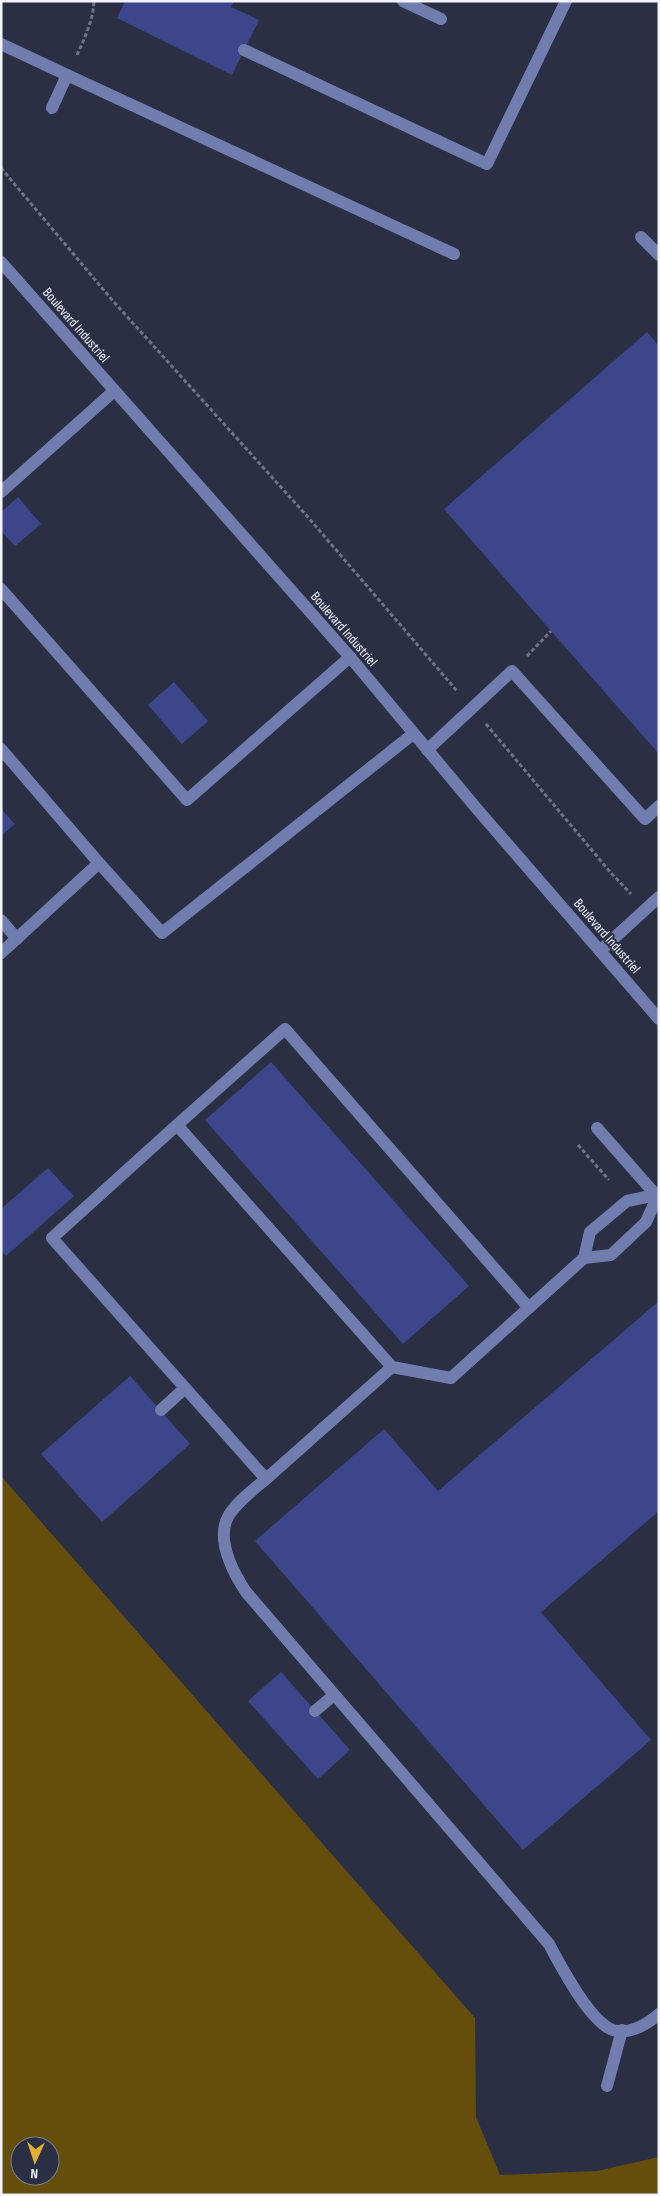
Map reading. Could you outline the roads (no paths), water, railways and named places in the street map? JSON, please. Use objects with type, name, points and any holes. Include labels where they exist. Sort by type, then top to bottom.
[{"type":"street","points":[[403,1],[441,19]]},
{"type":"street","points":[[244,50],[487,164],[566,1]]},
{"type":"street","points":[[1,44],[454,254]]},
{"type":"street","points":[[52,108],[67,74]]},
{"type":"street","points":[[641,237],[659,255]]},
{"type":"street","name":"Boulevard Industriel","points":[[1,262],[350,658],[413,734],[659,1019]]},
{"type":"street","points":[[1,492],[114,391]]},
{"type":"street","points":[[1,589],[187,800],[350,658]]},
{"type":"street","points":[[427,750],[512,671],[645,819],[659,806]]},
{"type":"street","points":[[1,749],[162,933],[413,734]]},
{"type":"street","points":[[1,953],[99,863]]},
{"type":"street","points":[[600,951],[659,897]]},
{"type":"street","points":[[1,920],[17,939]]},
{"type":"street","points":[[266,1479],[52,1238],[176,1125],[285,1030],[529,1308]]},
{"type":"street","points":[[176,1125],[392,1367],[451,1378],[584,1258],[590,1232],[628,1200],[658,1194]]},
{"type":"street","points":[[597,1128],[658,1194]]},
{"type":"street","points":[[584,1258],[611,1255],[646,1222],[658,1194]]},
{"type":"street","points":[[392,1367],[234,1507],[228,1517],[224,1540],[235,1575],[246,1592],[549,1944],[572,1988],[606,2026],[615,2030],[629,2031],[645,2026],[659,2014]]},
{"type":"street","points":[[161,1410],[185,1388]]},
{"type":"street","points":[[315,1710],[334,1695]]},
{"type":"street","points":[[607,2086],[622,2030]]}]
